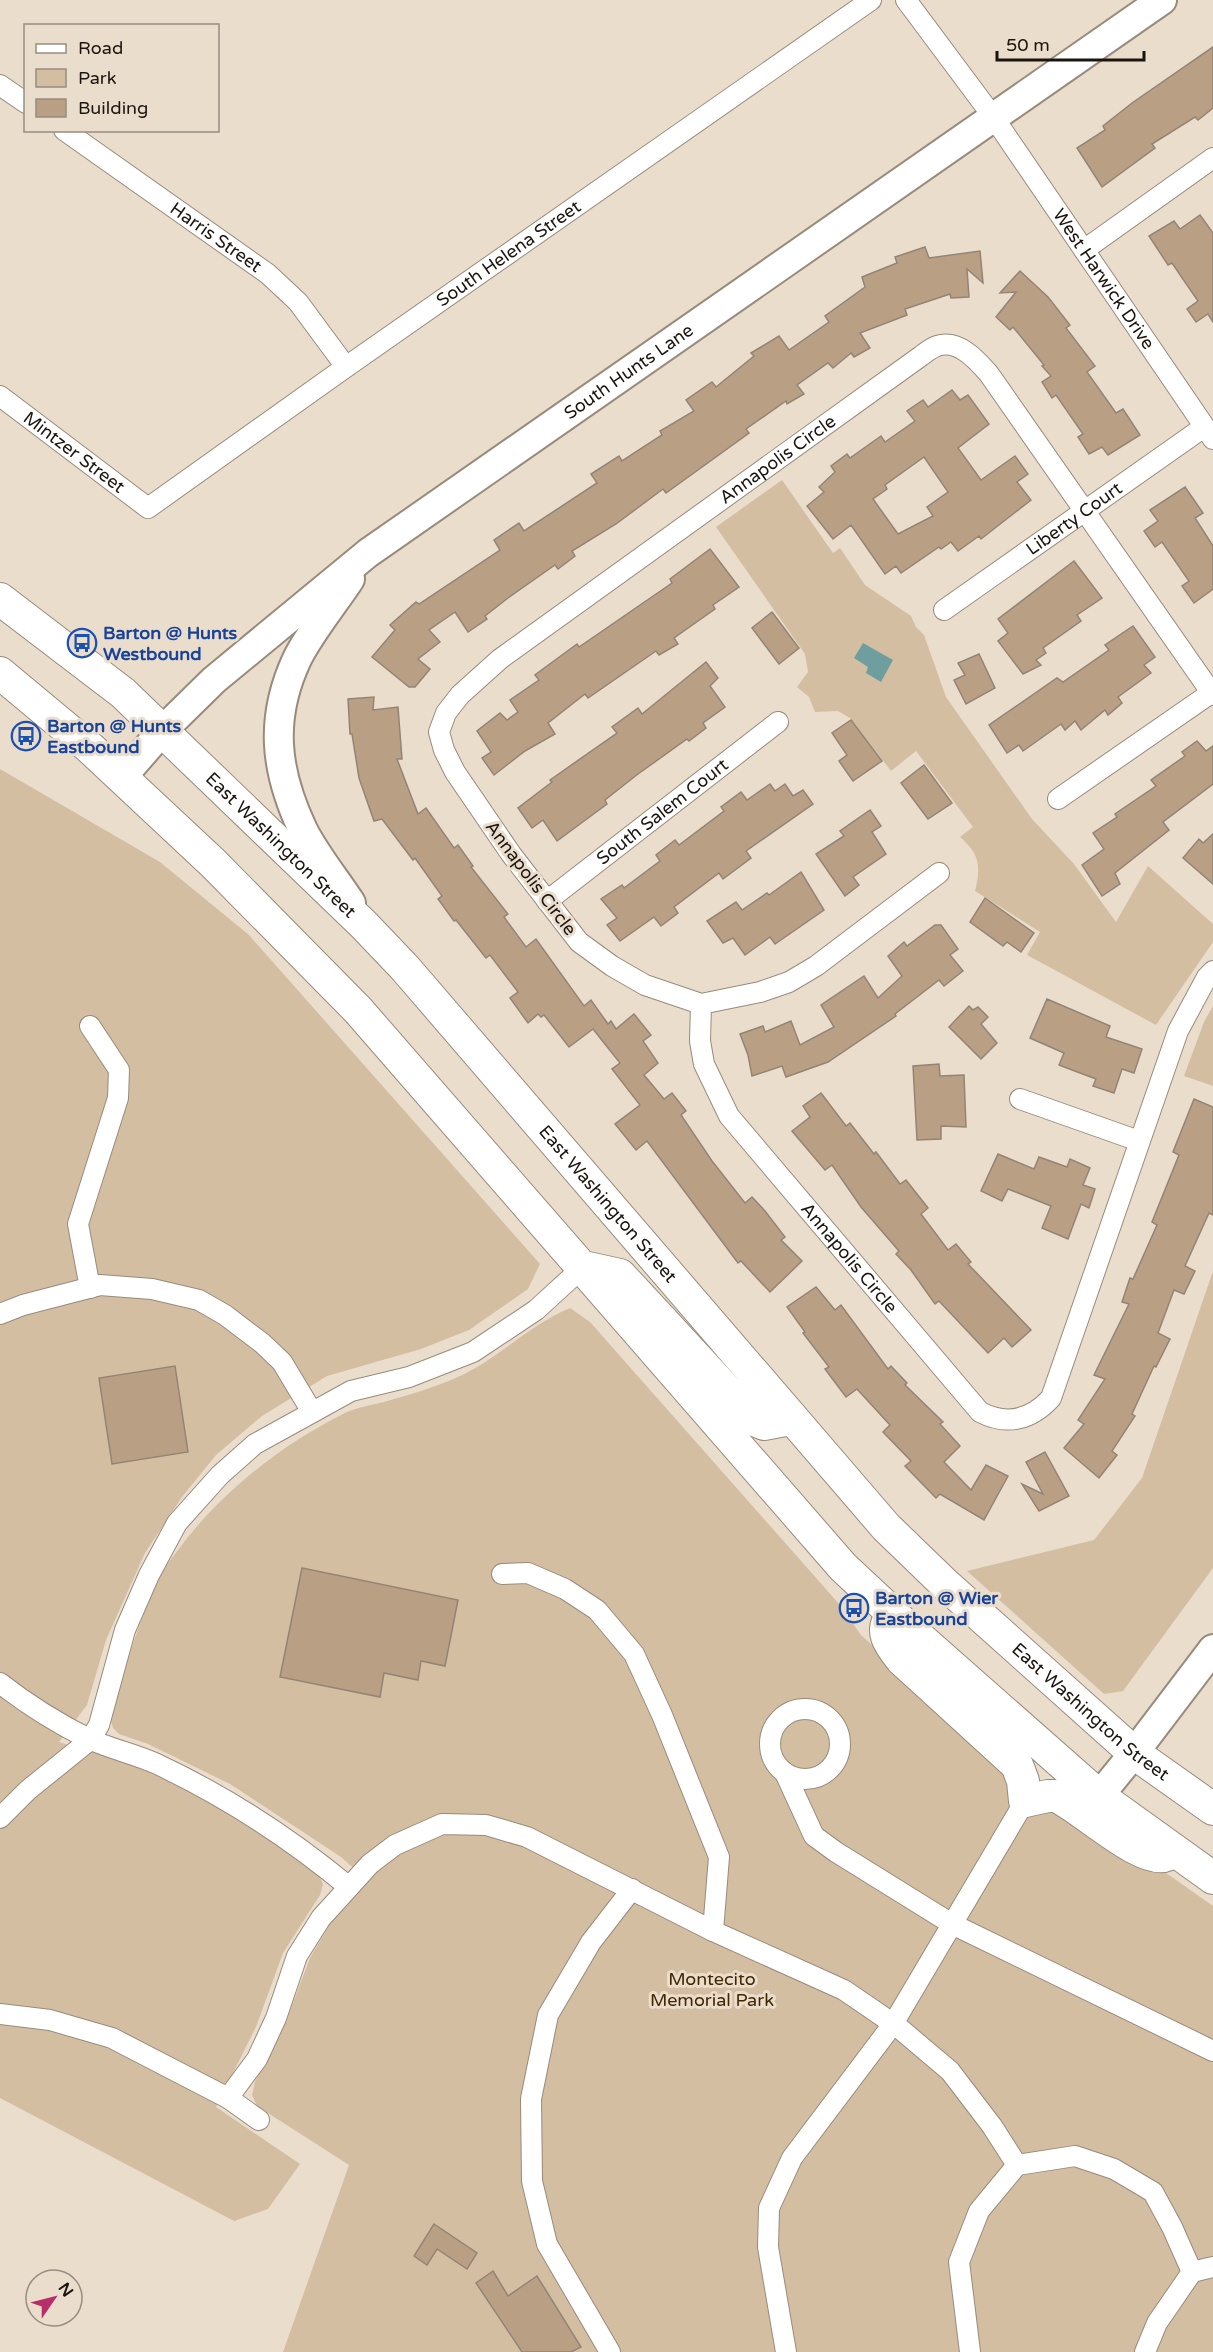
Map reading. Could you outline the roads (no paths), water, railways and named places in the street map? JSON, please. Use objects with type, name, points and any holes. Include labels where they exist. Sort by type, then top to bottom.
[{"type":"main road","name":"South Hunts Lane","points":[[122,777],[163,730],[214,680],[368,553],[1162,0]]},
{"type":"main road","points":[[364,926],[304,832],[284,781],[278,739],[282,699],[298,657],[368,553]]},
{"type":"main road","name":"East Washington Street","points":[[0,598],[123,693],[405,968],[886,1527],[954,1592],[1134,1754],[1213,1809]]},
{"type":"main road","points":[[0,673],[122,777],[213,863],[358,1010],[843,1567],[1099,1796],[1213,1878]]},
{"type":"main road","points":[[583,1267],[620,1275],[754,1420],[764,1424],[791,1419]]},
{"type":"main road","points":[[893,1614],[885,1627],[890,1646],[902,1660],[1017,1765],[1023,1781],[1025,1801],[1056,1796],[1119,1839],[1140,1850],[1161,1857],[1167,1855],[1172,1848]]},
{"type":"main road","points":[[1099,1796],[1134,1754],[1213,1649]]},
{"type":"street","name":"South Helena Street","points":[[148,508],[871,0]]},
{"type":"street","name":"West Harwick Drive","points":[[906,0],[994,118],[1208,433]]},
{"type":"street","points":[[0,85],[24,102]]},
{"type":"street","name":"Harris Street","points":[[67,132],[268,274],[298,302],[346,367]]},
{"type":"street","points":[[1084,250],[1210,166]]},
{"type":"street","name":"Annapolis Circle","points":[[1212,694],[989,374],[976,359],[964,350],[950,345],[937,346],[500,658],[460,695],[446,713],[439,732],[444,750],[455,772],[511,854],[579,942],[612,966],[645,985],[701,1004],[700,1041],[704,1064],[729,1116],[980,1412],[993,1419],[1008,1420],[1028,1416],[1039,1411],[1051,1398],[1178,1031],[1213,971]]},
{"type":"street","name":"Mintzer Street","points":[[0,396],[148,508]]},
{"type":"street","name":"Liberty Court","points":[[944,610],[1086,511],[1208,433]]},
{"type":"street","points":[[1058,799],[1212,694]]},
{"type":"street","name":"South Salem Court","points":[[547,901],[778,722]]},
{"type":"street","points":[[701,1004],[760,992],[789,982],[816,966],[939,873]]},
{"type":"street","points":[[90,1026],[119,1070],[118,1098],[78,1224],[90,1288]]},
{"type":"street","points":[[1020,1099],[1139,1141]]},
{"type":"street","points":[[0,1818],[28,1790],[90,1740],[99,1725],[125,1630],[149,1575],[177,1523],[220,1475],[255,1444],[351,1391],[409,1377],[473,1352],[536,1310],[583,1267]]},
{"type":"street","points":[[0,1314],[22,1305],[100,1286],[152,1289],[199,1300],[225,1315],[262,1343],[282,1362],[312,1412]]},
{"type":"street","points":[[502,1574],[528,1573],[566,1589],[597,1610],[634,1654],[662,1715],[719,1857],[713,1931]]},
{"type":"street","points":[[0,1683],[34,1709],[90,1740],[156,1764],[241,1808],[311,1855],[349,1887]]},
{"type":"street","points":[[785,1773],[814,1836],[952,1924],[1213,2051]]},
{"type":"street","points":[[786,2352],[768,2247],[769,2208],[792,2158],[893,2024],[1025,1801]]},
{"type":"street","points":[[228,2098],[257,2059],[276,2018],[297,1956],[321,1918],[370,1864],[395,1845],[442,1824],[486,1825],[527,1837],[713,1931],[844,1990],[893,2024],[950,2070],[992,2126],[1017,2165]]},
{"type":"street","points":[[610,2352],[547,2244],[532,2181],[531,2098],[548,2015],[591,1942],[632,1889]]},
{"type":"street","points":[[0,2014],[50,2020],[112,2038],[228,2098],[259,2120]]},
{"type":"street","points":[[970,2352],[959,2262],[978,2211],[1017,2165],[1075,2156],[1124,2174],[1153,2192],[1192,2272]]},
{"type":"street","points":[[1145,2352],[1157,2323],[1192,2272],[1213,2267]]},
{"type":"water","points":[[863,643],[893,660],[881,682],[866,673],[868,667],[854,658]]},
{"type":"place","name":"Barton @ Hunts Westbound","points":[[82,643]]},
{"type":"place","name":"Barton @ Hunts Eastbound","points":[[26,736]]},
{"type":"place","name":"Barton @ Wier Eastbound","points":[[854,1608]]},
{"type":"park label","name":"Montecito Memorial Park","points":[[712,1989]]}]
